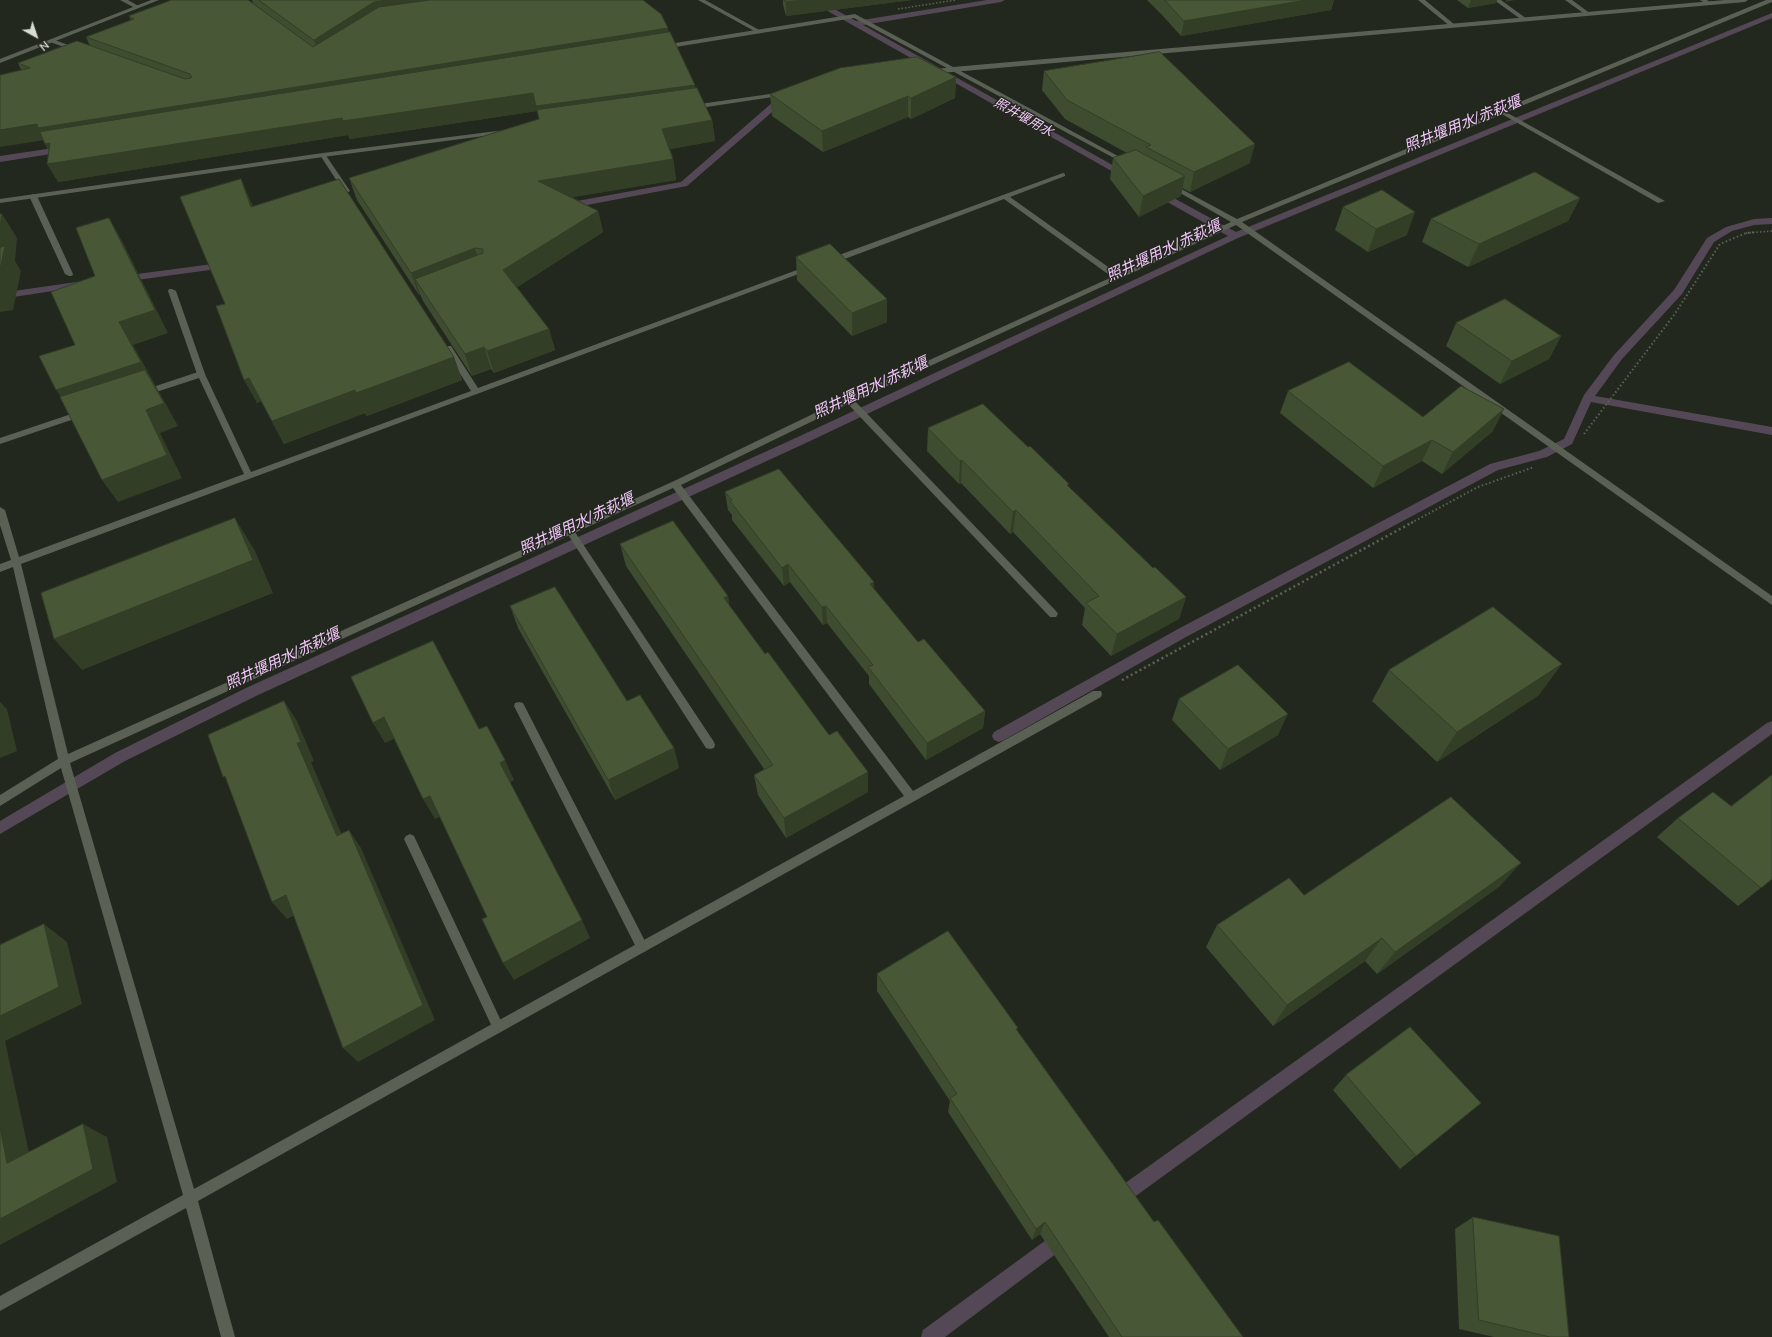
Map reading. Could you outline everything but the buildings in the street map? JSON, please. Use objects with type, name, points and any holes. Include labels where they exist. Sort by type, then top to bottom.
[{"type":"street","points":[[123,0],[137,7]]},
{"type":"street","points":[[0,61],[156,0]]},
{"type":"street","points":[[701,0],[758,31]]},
{"type":"street","points":[[1422,0],[1453,26]]},
{"type":"street","points":[[1497,0],[1524,19]]},
{"type":"street","points":[[1568,0],[1588,14]]},
{"type":"street","points":[[922,74],[953,69],[1588,14],[1705,2],[1745,0]]},
{"type":"street","points":[[0,801],[64,761],[675,484],[850,400],[1237,222],[1771,0]]},
{"type":"street","points":[[656,48],[855,16],[1133,166]]},
{"type":"street","points":[[52,41],[84,52]]},
{"type":"street","points":[[687,108],[789,93]]},
{"type":"street","points":[[1502,112],[1661,200]]},
{"type":"street","points":[[0,201],[323,155],[508,131]]},
{"type":"street","points":[[323,155],[352,201]]},
{"type":"street","points":[[0,568],[1063,175]]},
{"type":"street","points":[[1161,181],[1237,222],[1772,600]]},
{"type":"street","points":[[33,196],[69,274]]},
{"type":"street","points":[[1005,196],[1117,277]]},
{"type":"street","points":[[172,291],[201,374],[249,476]]},
{"type":"street","points":[[442,339],[476,392]]},
{"type":"street","points":[[134,396],[201,374]]},
{"type":"street","points":[[850,400],[1053,614]]},
{"type":"street","points":[[0,441],[89,411]]},
{"type":"street","points":[[675,484],[911,797]]},
{"type":"street","points":[[0,510],[16,562],[64,761],[190,1198],[228,1337]]},
{"type":"street","points":[[570,532],[710,745]]},
{"type":"street","points":[[0,1304],[1097,694]]},
{"type":"street","points":[[519,706],[642,947]]},
{"type":"street","points":[[410,839],[498,1027]]},
{"type":"path","points":[[855,16],[956,0]]},
{"type":"path","points":[[1097,694],[1478,487],[1568,455],[1674,316],[1720,244],[1746,233],[1772,231]]},
{"type":"waterway","name":"照井堰用水","points":[[812,0],[1127,176]]},
{"type":"waterway","points":[[855,24],[1001,0]]},
{"type":"waterway","name":"照井堰用水/赤萩堰","points":[[1235,236],[1772,15]]},
{"type":"waterway","points":[[566,206],[684,184],[776,104],[788,102]]},
{"type":"waterway","points":[[0,159],[67,149]]},
{"type":"waterway","name":"照井堰用水","points":[[1156,192],[1235,236]]},
{"type":"waterway","points":[[1588,398],[1618,357],[1678,292],[1710,240],[1729,229],[1754,222],[1772,221]]},
{"type":"waterway","name":"照井堰用水/赤萩堰","points":[[0,828],[120,757],[251,692],[804,439],[1235,236]]},
{"type":"waterway","points":[[122,279],[228,265]]},
{"type":"waterway","points":[[0,296],[83,284]]},
{"type":"waterway","points":[[999,736],[1182,633],[1494,467],[1543,454],[1568,441],[1588,398]]},
{"type":"waterway","points":[[1588,398],[1772,431]]},
{"type":"waterway","points":[[1116,1200],[1772,727]]},
{"type":"waterway","points":[[930,1337],[1063,1238]]}]
